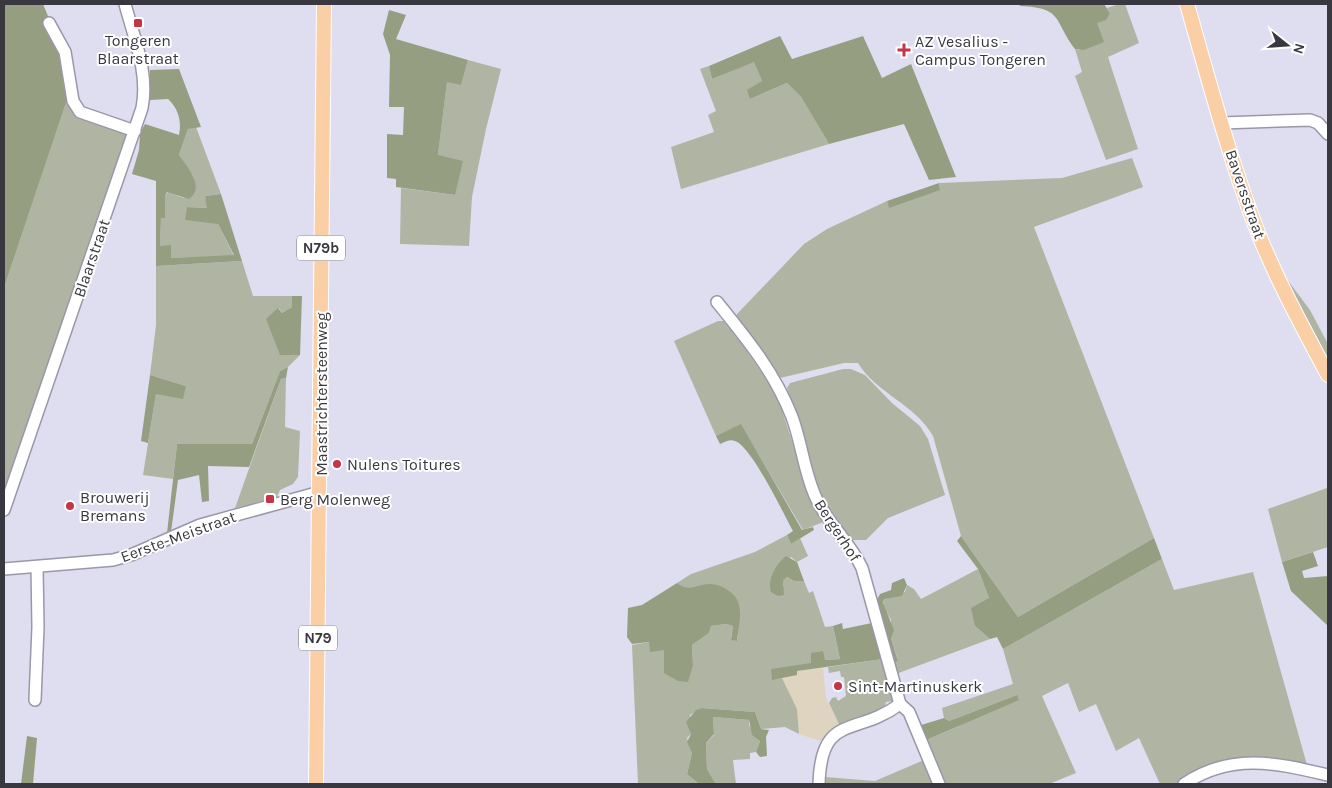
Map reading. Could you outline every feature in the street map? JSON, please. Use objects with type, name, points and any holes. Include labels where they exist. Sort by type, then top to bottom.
[{"type":"main road","name":"Maastrichtersteenweg","points":[[316,784],[324,4]]},
{"type":"main road","name":"Baversstraat","points":[[1187,4],[1222,123],[1246,198],[1267,254],[1328,375]]},
{"type":"street","name":"Blaarstraat","points":[[4,510],[135,131],[145,92],[145,79],[125,4]]},
{"type":"street","points":[[49,23],[65,52],[73,101],[80,112],[135,131]]},
{"type":"street","points":[[1222,123],[1310,120],[1318,123],[1328,134]]},
{"type":"street","name":"Bergerhof","points":[[717,302],[764,360],[777,383],[793,420],[816,499],[854,552],[862,568],[900,704],[908,712],[939,784]]},
{"type":"street","name":"Eerste-Meistraat","points":[[4,569],[122,558],[200,524],[320,492]]},
{"type":"street","points":[[35,700],[38,627],[37,567]]},
{"type":"street","points":[[819,784],[820,761],[826,743],[841,731],[886,713],[900,704]]},
{"type":"street","points":[[1184,784],[1203,773],[1233,763],[1258,762],[1328,775]]},
{"type":"shaded area","points":[[823,667],[826,698],[840,726],[820,741],[799,734],[797,709],[782,678],[796,675],[797,671]]},
{"type":"green space","points":[[4,4],[43,4],[63,53],[68,97],[4,288]]},
{"type":"green space","points":[[1019,4],[1104,4],[1110,13],[1106,20],[1097,23],[1104,42],[1084,50],[1075,49],[1056,17],[1044,9],[1020,6]]},
{"type":"green space","points":[[1125,4],[1139,43],[1108,57],[1138,149],[1106,160],[1075,76],[1082,72],[1075,49],[1079,50],[1097,23],[1110,13],[1107,8]]},
{"type":"green space","points":[[389,10],[406,15],[396,39],[468,60],[461,85],[447,82],[438,155],[463,161],[455,195],[396,187],[396,179],[387,178],[387,134],[403,135],[404,107],[389,107],[390,55],[383,34]]},
{"type":"green space","points":[[780,36],[792,59],[863,36],[882,78],[911,64],[956,177],[929,180],[904,124],[829,144],[801,97],[787,83],[750,99],[747,90],[762,81],[754,62],[712,79],[709,66]]},
{"type":"green space","points":[[468,60],[501,69],[472,197],[469,246],[400,244],[401,188],[455,195],[438,155],[447,81],[461,84]]},
{"type":"green space","points":[[754,61],[762,81],[750,99],[787,83],[801,97],[829,144],[681,189],[671,147],[714,132],[708,115],[716,111],[700,69],[709,66],[712,79]]},
{"type":"green space","points":[[179,69],[201,127],[188,129],[179,155],[193,177],[196,189],[189,199],[167,192],[165,196],[165,218],[161,218],[160,246],[171,245],[171,258],[234,255],[218,224],[185,220],[187,207],[207,208],[205,196],[221,194],[242,261],[156,266],[156,181],[132,174],[139,150],[140,133],[145,124],[179,135],[177,111],[168,99],[150,100],[150,70]]},
{"type":"green space","points":[[68,97],[70,105],[129,134],[4,491],[4,288]]},
{"type":"green space","points":[[196,127],[221,194],[205,196],[208,208],[187,207],[218,224],[234,256],[171,258],[160,246],[161,217],[165,217],[165,196],[168,192],[184,198],[194,178],[179,155],[188,129]]},
{"type":"green space","points":[[1132,158],[1143,187],[1034,227],[1154,538],[1018,617],[961,536],[933,436],[926,425],[907,407],[875,383],[858,363],[844,363],[780,378],[736,317],[804,244],[827,229],[887,201],[889,207],[940,189],[939,183],[1062,178]]},
{"type":"green space","points":[[939,183],[940,190],[889,208],[887,201]]},
{"type":"green space","points":[[242,261],[253,296],[292,296],[292,307],[282,313],[279,308],[280,355],[300,355],[288,367],[280,371],[252,444],[177,444],[173,479],[143,475],[156,393],[186,386],[150,375],[156,325],[156,266]]},
{"type":"green space","points":[[1286,278],[1310,310],[1328,344],[1328,366]]},
{"type":"green space","points":[[292,296],[302,296],[300,355],[280,355],[266,319],[278,308],[282,313],[292,307]]},
{"type":"green space","points":[[718,321],[724,321],[731,327],[778,397],[804,480],[826,521],[803,530],[741,425],[716,436],[674,341]]},
{"type":"green space","points":[[288,367],[286,378],[281,379],[249,467],[208,466],[209,501],[202,502],[199,475],[178,480],[171,532],[167,533],[177,444],[252,444],[280,371]]},
{"type":"green space","points":[[843,369],[851,369],[865,375],[892,403],[920,426],[928,439],[945,495],[888,518],[866,540],[851,540],[821,496],[787,388],[790,383]]},
{"type":"green space","points":[[150,375],[186,386],[183,399],[156,394],[148,443],[141,441]]},
{"type":"green space","points":[[286,378],[285,427],[300,431],[298,477],[293,484],[280,490],[277,497],[235,508],[281,379]]},
{"type":"green space","points":[[741,424],[802,530],[813,527],[814,530],[791,544],[787,535],[793,531],[767,482],[750,455],[735,441],[720,444],[716,436]]},
{"type":"green space","points":[[1327,488],[1328,547],[1282,562],[1268,509]]},
{"type":"green space","points":[[787,535],[791,544],[800,538],[808,556],[797,562],[791,557],[774,571],[784,586],[782,579],[787,577],[794,581],[804,581],[809,593],[813,591],[825,627],[833,626],[840,659],[825,660],[811,653],[812,663],[772,679],[782,678],[797,709],[799,734],[785,727],[761,729],[755,712],[702,708],[690,715],[691,734],[687,738],[692,753],[687,774],[699,784],[638,784],[632,645],[649,642],[693,665],[692,645],[709,633],[711,626],[726,624],[733,626],[731,639],[737,641],[740,615],[693,588],[682,588],[677,583],[691,574],[755,552]]},
{"type":"green space","points":[[961,536],[1018,617],[1154,538],[1162,559],[1003,649],[997,637],[990,639],[975,626],[971,608],[989,598],[978,569],[957,541]]},
{"type":"green space","points":[[1313,552],[1318,566],[1302,571],[1304,578],[1328,576],[1328,626],[1291,591],[1282,562]]},
{"type":"green space","points":[[786,556],[797,562],[804,581],[794,581],[787,577],[783,580],[784,595],[778,596],[771,592],[771,577],[776,567]]},
{"type":"green space","points":[[1162,559],[1174,590],[1253,572],[1307,765],[1251,757],[1227,759],[1208,766],[1176,784],[1160,784],[1139,738],[1116,751],[1096,704],[1079,712],[1068,683],[1042,696],[1076,773],[1049,784],[943,784],[924,741],[959,726],[1017,695],[949,721],[944,718],[942,708],[1013,684],[1003,649]]},
{"type":"green space","points":[[978,569],[989,598],[975,626],[990,639],[896,674],[893,662],[898,660],[891,638],[891,620],[883,606],[884,599],[905,592],[907,585],[914,589],[921,599]]},
{"type":"green space","points":[[904,578],[907,585],[902,596],[884,599],[883,603],[894,630],[891,638],[898,661],[893,662],[876,602],[880,594],[891,590],[892,583]]},
{"type":"green space","points":[[677,583],[689,588],[705,584],[720,586],[734,596],[740,607],[737,641],[731,640],[733,626],[726,624],[711,626],[709,633],[692,645],[693,665],[688,682],[678,681],[664,673],[664,650],[650,652],[649,642],[632,644],[627,637],[628,608],[642,605]]},
{"type":"green space","points":[[842,623],[843,629],[872,623],[883,659],[797,671],[797,675],[772,680],[771,669],[811,663],[811,653],[823,651],[825,660],[840,659],[833,626]]},
{"type":"green space","points":[[883,659],[893,701],[886,702],[885,707],[840,726],[829,703],[832,698],[836,697],[838,701],[846,696],[844,677],[841,677],[840,671],[829,673],[828,667]]},
{"type":"green space","points":[[1017,695],[1019,700],[924,741],[918,726],[944,718],[949,721]]},
{"type":"green space","points":[[702,708],[755,712],[761,729],[769,730],[766,737],[767,756],[760,757],[756,752],[760,741],[752,735],[749,720],[713,717],[714,734],[706,743],[707,769],[716,784],[699,784],[687,774],[692,753],[687,742],[691,734],[686,722],[696,710]]},
{"type":"green space","points":[[713,717],[749,720],[749,725],[760,741],[756,752],[750,753],[750,759],[733,760],[736,784],[716,784],[707,769],[706,743],[714,735]]},
{"type":"green space","points":[[27,736],[37,738],[33,784],[21,784]]},
{"type":"green space","points":[[924,760],[934,784],[824,784],[825,777],[875,781]]},
{"type":"place","name":"Tongeren Blaarstraat","points":[[138,23]]},
{"type":"place","name":"AZ Vesalius - Campus Tongeren","points":[[904,50]]},
{"type":"place","name":"Nulens Toitures","points":[[337,464]]},
{"type":"place","name":"Berg Molenweg","points":[[270,499]]},
{"type":"place","name":"Brouwerij Bremans","points":[[70,506]]},
{"type":"place","name":"Sint-Martinuskerk","points":[[838,686]]}]
